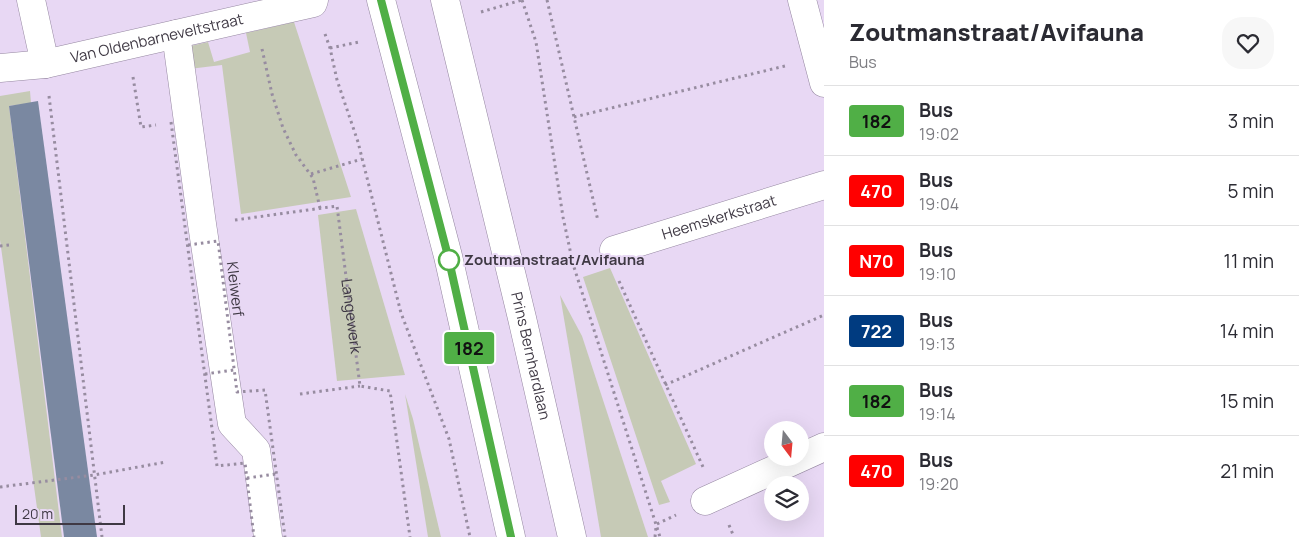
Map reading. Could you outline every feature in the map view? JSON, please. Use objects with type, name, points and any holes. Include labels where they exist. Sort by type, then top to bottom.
[{"type":"street","points":[[31,0],[45,64]]},
{"type":"street","points":[[381,0],[448,256],[511,537]]},
{"type":"street","name":"Prins Bernhardlaan","points":[[444,0],[522,318],[572,537]]},
{"type":"street","points":[[802,0],[821,71]]},
{"type":"street","name":"Van Oldenbarneveltstraat","points":[[0,68],[45,64],[314,1]]},
{"type":"street","points":[[176,34],[195,234],[232,424],[256,450],[268,537]]},
{"type":"street","name":"Heemskerkstraat","points":[[614,250],[824,185]]},
{"type":"street","points":[[705,501],[824,447]]},
{"type":"path","points":[[255,16],[272,94],[283,128],[296,156],[313,178],[320,208]]},
{"type":"path","points":[[128,45],[141,127]]},
{"type":"path","points":[[330,48],[337,80],[362,159],[401,313],[449,439],[470,537]]},
{"type":"path","points":[[45,64],[102,537]]},
{"type":"path","points":[[574,117],[821,71]]},
{"type":"path","points":[[171,122],[195,234],[205,374],[217,466],[246,463],[254,537]]},
{"type":"path","points":[[311,174],[362,159]]},
{"type":"path","name":"Langewerk","points":[[195,234],[338,206],[360,386]]},
{"type":"path","name":"Kleiwerf","points":[[195,234],[218,241],[237,392],[265,390],[284,537]]},
{"type":"path","points":[[0,246],[10,245]]},
{"type":"path","points":[[665,385],[824,315]]},
{"type":"path","points":[[205,374],[234,370]]},
{"type":"path","points":[[300,394],[360,386],[390,391],[410,537]]},
{"type":"path","points":[[0,487],[94,475],[166,462]]},
{"type":"path","points":[[247,478],[276,474]]},
{"type":"path","points":[[655,537],[657,524],[660,537]]},
{"type":"green space","points":[[294,22],[351,197],[241,214],[222,65],[189,69],[186,47],[208,42],[214,62],[250,52],[246,33]]},
{"type":"green space","points":[[30,91],[31,103],[9,106],[62,537],[41,537],[0,240],[0,96]]},
{"type":"green space","points":[[356,209],[405,375],[337,381],[318,215]]},
{"type":"green space","points":[[610,268],[696,464],[661,481],[670,502],[659,505],[583,277]]},
{"type":"green space","points":[[560,295],[582,336],[648,537],[601,537]]},
{"type":"green space","points":[[405,394],[413,419],[441,537],[428,537]]},
{"type":"water","points":[[38,101],[97,537],[64,537],[9,106]]},
{"type":"bus line","name":"182","points":[[381,0],[448,256],[511,537]]},
{"type":"place","name":"Zoutmanstraat/Avifauna","points":[[449,260]]}]
